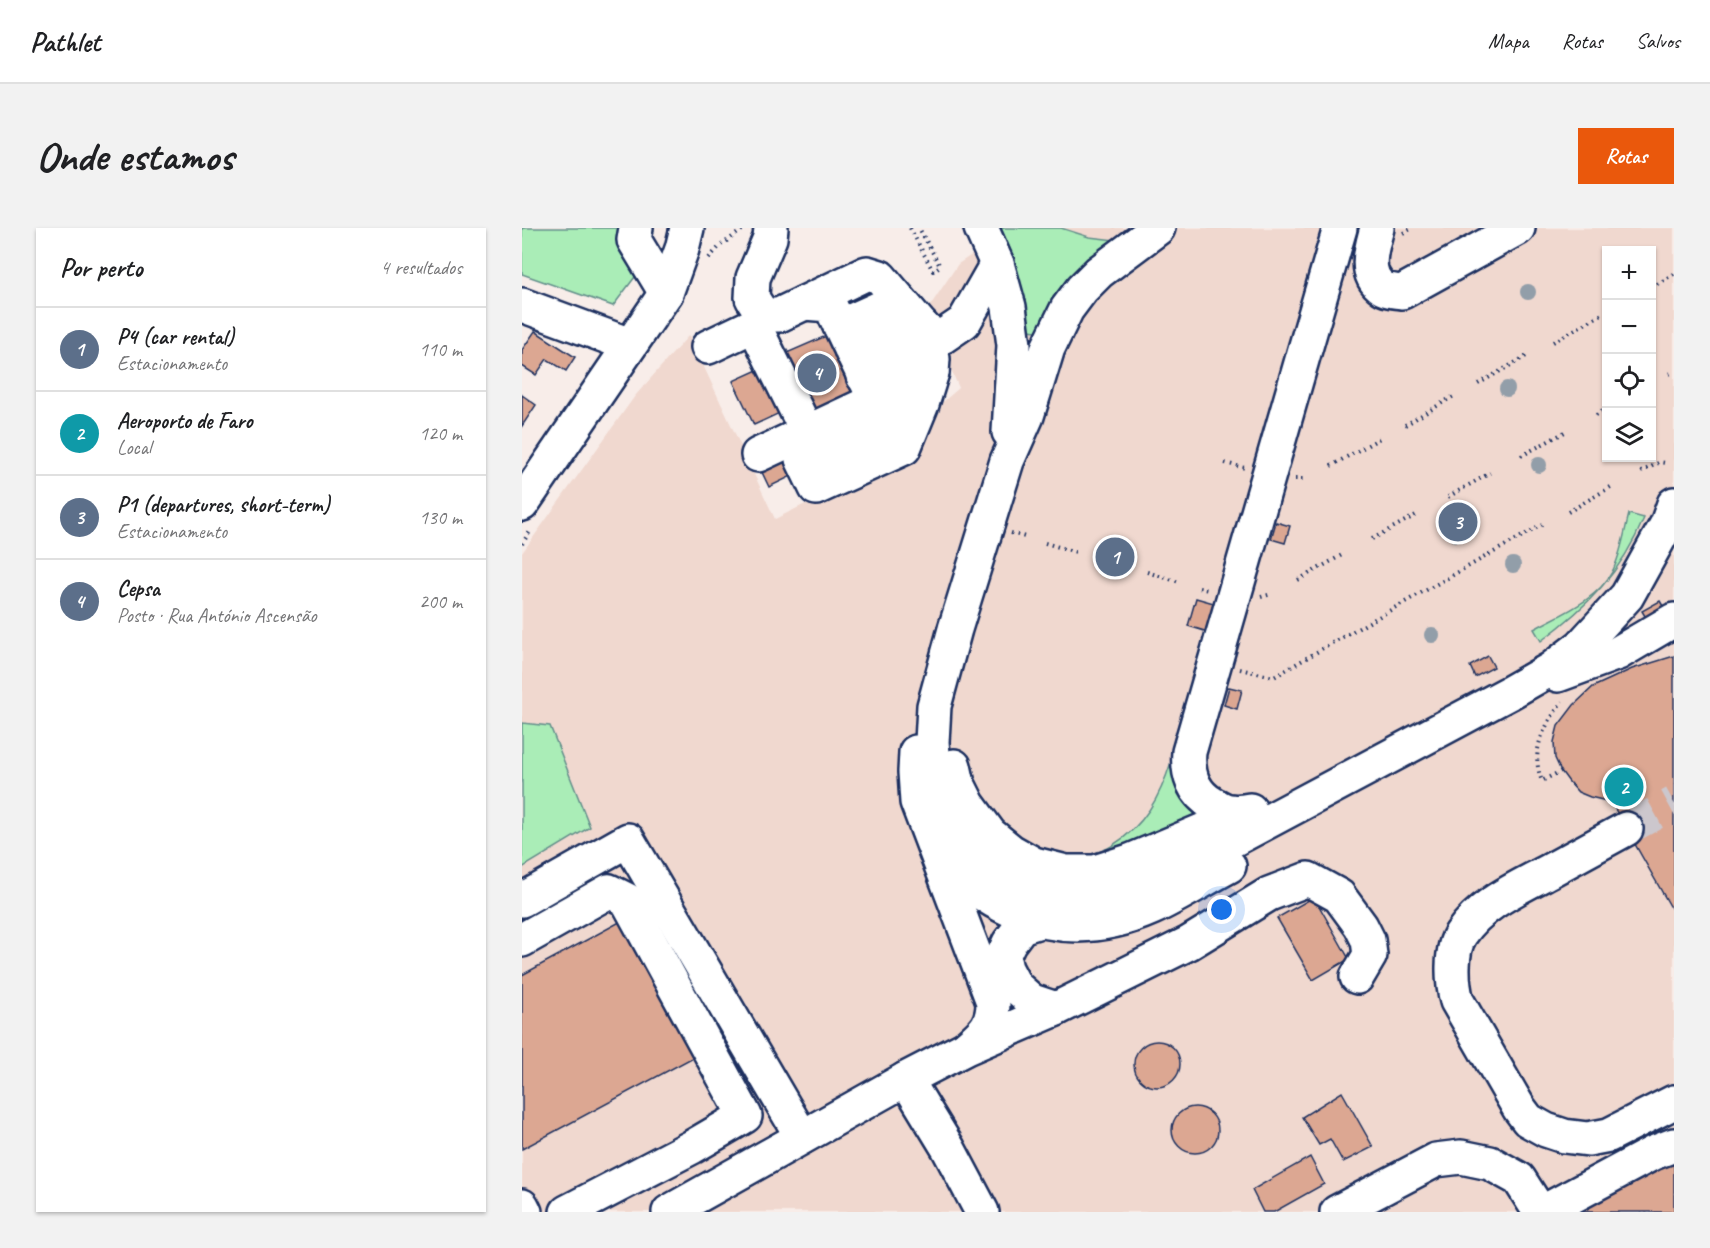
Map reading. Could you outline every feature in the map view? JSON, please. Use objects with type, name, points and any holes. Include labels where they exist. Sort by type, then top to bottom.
[{"type":"street","points":[[636,228],[634,240],[666,293]]},
{"type":"street","points":[[771,228],[770,238],[753,278],[752,298],[759,320],[812,442]]},
{"type":"street","points":[[981,228],[997,264],[1009,307],[1014,345],[1007,461]]},
{"type":"street","points":[[1158,228],[1099,272],[1082,289],[1067,309],[1048,348],[1027,416],[1007,461],[955,629],[934,706],[932,742],[934,767],[940,794],[953,824],[968,846],[1003,876],[1035,892],[1075,899],[1123,890],[1173,870],[1218,848],[1509,693],[1551,669],[1581,646],[1626,596],[1667,524],[1674,504]]},
{"type":"street","points":[[1250,810],[1228,811],[1204,799],[1190,777],[1189,752],[1340,228]]},
{"type":"street","points":[[1377,228],[1370,259],[1372,277],[1384,289],[1402,292],[1518,228]]},
{"type":"street","points":[[522,504],[666,293],[685,239]]},
{"type":"street","points":[[708,347],[759,320],[779,315],[867,273],[880,277],[922,330],[922,404],[904,448],[816,488],[802,459],[858,364],[882,307],[922,330],[964,322],[997,264]]},
{"type":"street","points":[[804,303],[830,306],[858,364],[922,404]]},
{"type":"street","points":[[523,308],[630,345]]},
{"type":"street","points":[[858,364],[904,357],[922,330]]},
{"type":"street","points":[[758,455],[812,442]]},
{"type":"street","points":[[1581,646],[1620,635],[1674,605]]},
{"type":"street","points":[[1509,693],[1617,653],[1674,620]]},
{"type":"street","points":[[955,629],[950,713],[952,754],[958,784],[968,804],[990,834],[1011,852],[1034,864],[1066,872],[1095,872],[1130,861],[1250,810],[1339,766],[1406,749]]},
{"type":"street","points":[[955,629],[922,706],[916,741],[915,772],[917,802],[993,1002],[993,1014],[987,1028],[966,1048]]},
{"type":"street","points":[[930,836],[958,874],[978,891],[1008,909],[1040,921],[1076,926],[1111,921],[1151,908],[1355,798],[1406,749]]},
{"type":"street","points":[[1626,829],[1500,898],[1477,915],[1460,936],[1454,959],[1453,986],[1457,1001],[1519,1108],[1528,1120],[1546,1130],[1564,1136],[1588,1138],[1609,1135],[1674,1102]]},
{"type":"street","points":[[522,900],[628,840],[802,1137]]},
{"type":"street","points":[[669,1212],[906,1079],[966,1048],[1056,1009],[1189,943],[1269,894],[1308,879],[1340,896],[1368,940],[1370,955],[1357,977]]},
{"type":"street","points":[[522,940],[609,891],[627,900],[745,1116],[692,1147],[567,1212]]},
{"type":"street","points":[[1040,921],[1021,927],[1003,956],[1006,969],[1015,986],[1032,1001],[1056,1009]]},
{"type":"street","points":[[906,1079],[948,1148],[982,1212]]},
{"type":"street","points":[[1337,1212],[1436,1160],[1461,1158],[1490,1163],[1519,1179],[1541,1212],[1653,1153],[1674,1145]]},
{"type":"street","points":[[692,1147],[714,1186]]},
{"type":"street","points":[[522,1206],[525,1212]]},
{"type":"path","points":[[685,239],[708,258],[720,246],[747,228]]},
{"type":"path","points":[[910,228],[933,271],[940,266],[919,228]]},
{"type":"path","points":[[1656,285],[1674,274]]},
{"type":"path","points":[[1553,342],[1602,315]]},
{"type":"path","points":[[1478,384],[1528,355]]},
{"type":"path","points":[[1405,425],[1454,396]]},
{"type":"path","points":[[1596,415],[1602,411]]},
{"type":"path","points":[[1521,456],[1565,432]]},
{"type":"path","points":[[1331,466],[1380,438]]},
{"type":"path","points":[[1641,472],[1660,462],[1666,463]]},
{"type":"path","points":[[1448,497],[1490,473]]},
{"type":"path","points":[[1568,512],[1614,485]]},
{"type":"path","points":[[1372,539],[1416,514]]},
{"type":"path","points":[[1238,668],[1274,677],[1542,525]]},
{"type":"path","points":[[1045,543],[1076,552]]},
{"type":"path","points":[[1298,580],[1342,555]]},
{"type":"path","points":[[1097,558],[1128,567]]},
{"type":"path","points":[[1147,572],[1179,582]]},
{"type":"path","points":[[1561,771],[1542,781],[1537,769],[1536,752],[1544,730],[1562,701],[1570,695]]},
{"type":"shaded area","points":[[1012,228],[1674,228],[1674,1212],[522,1212],[522,553],[635,396],[689,335],[775,519],[911,452],[923,419],[959,388],[926,312],[958,264]]},
{"type":"green space","points":[[522,228],[636,228],[647,261],[613,306],[522,274]]},
{"type":"green space","points":[[1001,228],[1061,228],[1089,237],[1117,241],[1043,332],[1029,330],[1020,278]]},
{"type":"green space","points":[[1629,514],[1644,518],[1614,572],[1602,587],[1588,601],[1541,641],[1534,629],[1587,599],[1597,591],[1612,572],[1618,558]]},
{"type":"green space","points":[[522,723],[550,726],[590,827],[522,868]]},
{"type":"green space","points":[[1171,762],[1179,792],[1188,805],[1201,815],[1115,852],[1082,858],[1102,851],[1134,829],[1150,810]]},
{"type":"building","points":[[535,331],[575,357],[566,371],[547,359],[536,375],[522,366],[522,350]]},
{"type":"building","points":[[826,336],[854,397],[813,416],[782,355]]},
{"type":"building","points":[[764,367],[784,411],[754,425],[733,381]]},
{"type":"building","points":[[522,395],[536,405],[522,426]]},
{"type":"building","points":[[793,452],[802,471],[769,487],[760,468]]},
{"type":"building","points":[[1276,522],[1290,526],[1285,543],[1271,539]]},
{"type":"building","points":[[1196,598],[1217,604],[1208,632],[1188,626]]},
{"type":"building","points":[[1660,601],[1674,625],[1658,638],[1642,611]]},
{"type":"building","points":[[1488,656],[1494,667],[1475,677],[1470,666]]},
{"type":"building","points":[[1674,656],[1674,913],[1611,802],[1578,792],[1561,771],[1555,758],[1554,742],[1558,726],[1574,705],[1593,687],[1632,669]]},
{"type":"building","points":[[1229,687],[1242,690],[1237,709],[1224,705]]},
{"type":"building","points":[[1314,897],[1349,959],[1313,980],[1277,918]]},
{"type":"building","points":[[627,918],[703,1052],[522,1149],[522,975]]},
{"type":"building","points":[[1157,1041],[1173,1048],[1180,1064],[1173,1080],[1157,1087],[1141,1080],[1134,1064],[1141,1048]]},
{"type":"building","points":[[1342,1092],[1373,1147],[1343,1162],[1330,1139],[1319,1145],[1302,1117]]},
{"type":"building","points":[[1195,1107],[1211,1114],[1218,1130],[1211,1146],[1195,1153],[1179,1146],[1172,1130],[1179,1114]]},
{"type":"building","points":[[1674,1154],[1674,1212],[1575,1212]]},
{"type":"building","points":[[1310,1157],[1324,1184],[1274,1212],[1263,1212],[1252,1190]]},
{"type":"tunnel","points":[[1626,829],[1674,803]]},
{"type":"place","name":"Cepsa","points":[[817,373]]},
{"type":"place","name":"P1 (departures, short-term)","points":[[1458,522]]},
{"type":"place","name":"P4 (car rental)","points":[[1115,557]]},
{"type":"place","name":"Aeroporto de Faro","points":[[1624,787]]}]
